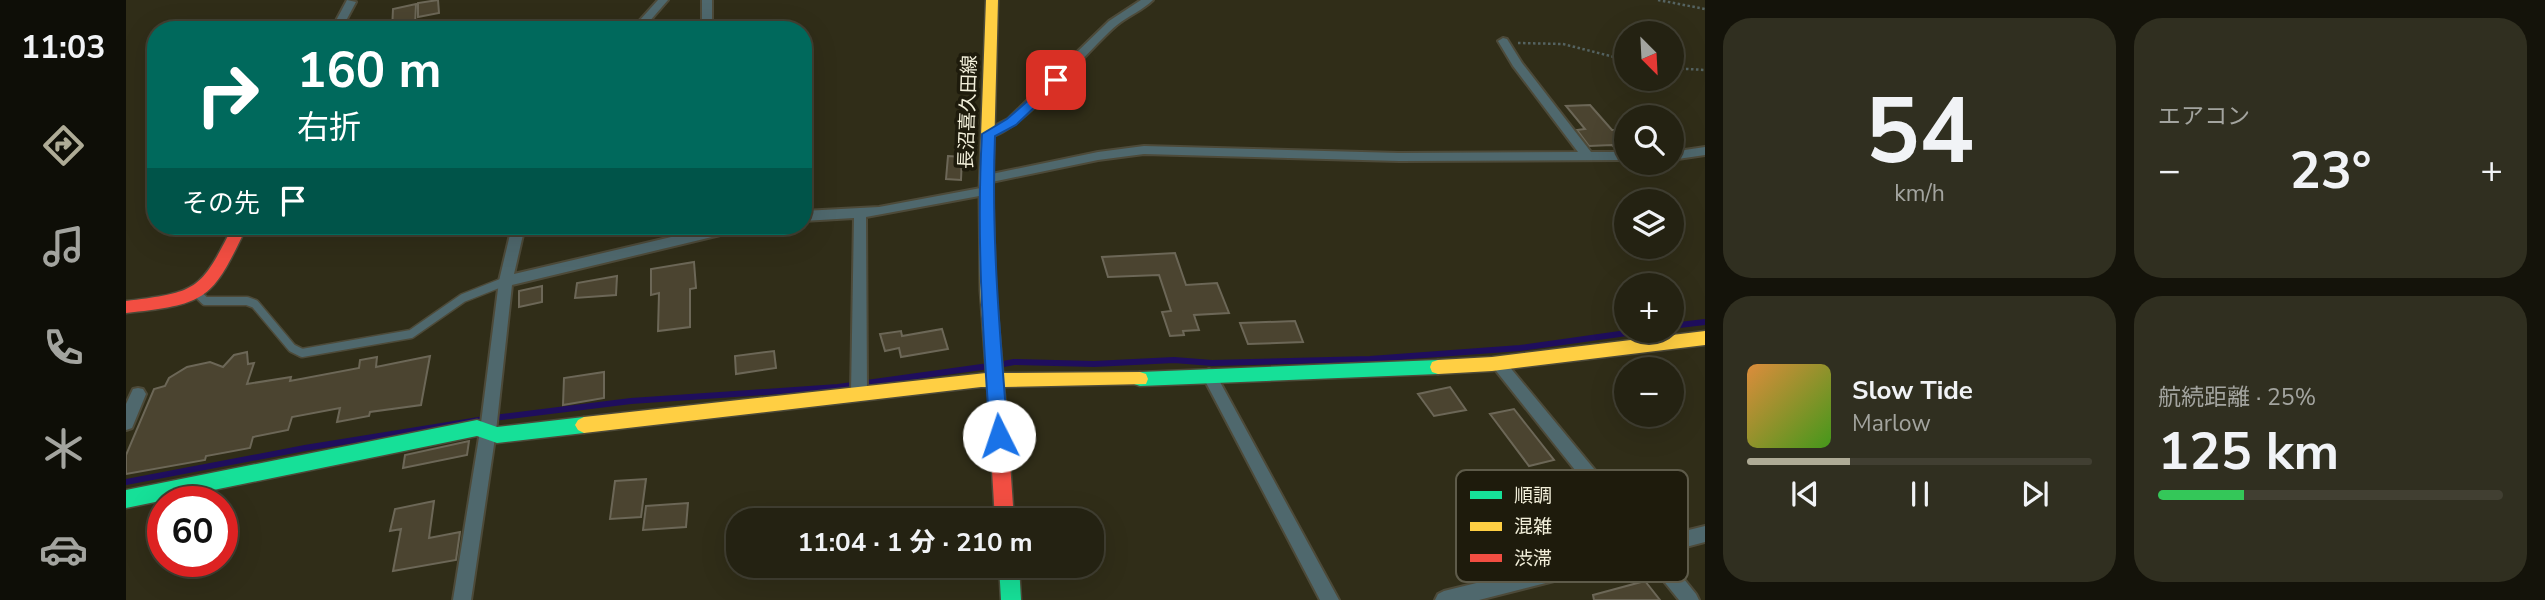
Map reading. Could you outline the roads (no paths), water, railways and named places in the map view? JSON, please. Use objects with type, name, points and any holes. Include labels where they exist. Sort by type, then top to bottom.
[{"type":"street","points":[[644,21],[663,0]]},
{"type":"street","points":[[706,0],[707,21]]},
{"type":"street","name":"長沼喜久田線","points":[[992,0],[986,185],[1004,508]]},
{"type":"street","points":[[989,134],[1012,122],[1113,23],[1148,0]]},
{"type":"street","points":[[341,21],[351,2]]},
{"type":"street","points":[[1503,41],[1517,64],[1588,157]]},
{"type":"street","points":[[812,216],[891,211],[1098,156],[1144,150],[1212,149],[1399,156],[1614,156]]},
{"type":"street","points":[[1684,154],[1705,151]]},
{"type":"street","points":[[859,393],[860,213]]},
{"type":"street","points":[[126,307],[166,302],[197,293],[213,279],[235,235]]},
{"type":"street","points":[[462,600],[488,431],[506,281],[516,235]]},
{"type":"street","points":[[506,281],[699,235]]},
{"type":"street","points":[[126,499],[477,428],[497,435],[995,380],[1357,372],[1498,363],[1705,338]]},
{"type":"street","points":[[1498,363],[1585,470]]},
{"type":"street","points":[[1209,375],[1329,600]]},
{"type":"street","points":[[126,423],[138,394]]},
{"type":"street","points":[[1688,539],[1705,534]]},
{"type":"street","points":[[1010,578],[1011,600]]},
{"type":"street","points":[[1444,600],[1516,582]]},
{"type":"street","points":[[1676,582],[1690,600]]},
{"type":"lane","points":[[197,293],[205,300],[237,300],[255,304],[292,348],[303,353],[411,334],[463,298],[506,281]]},
{"type":"waterway","points":[[1684,324],[1705,322]]},
{"type":"waterway","points":[[998,365],[1014,362],[1094,364],[1174,360],[1212,363],[1370,359],[1520,348],[1614,335]]},
{"type":"waterway","points":[[126,482],[305,448],[485,419],[631,401],[838,387],[989,366]]}]
